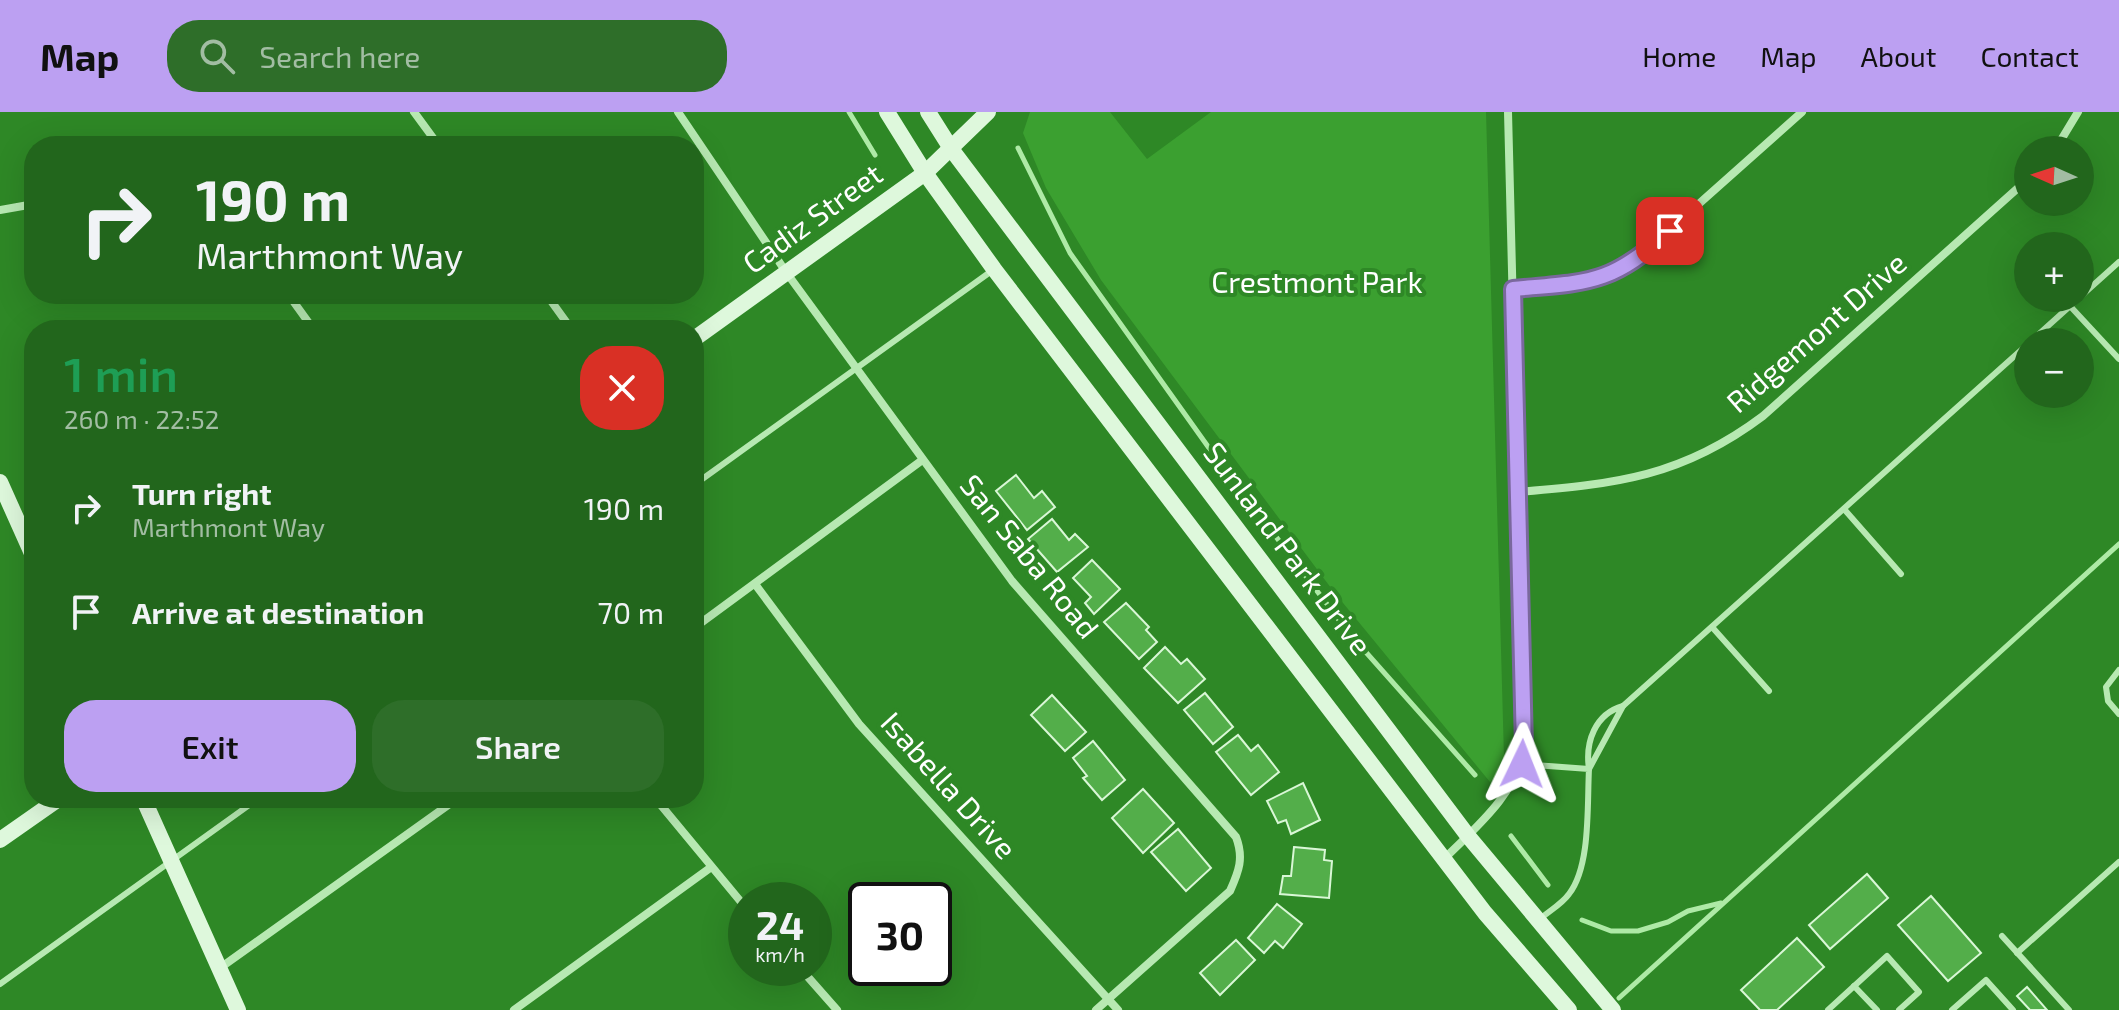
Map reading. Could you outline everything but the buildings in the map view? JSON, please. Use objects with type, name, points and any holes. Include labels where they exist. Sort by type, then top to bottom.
[{"type":"main road","name":"Sunland Park Drive","points":[[887,112],[925,173],[994,269],[1485,913],[1569,1010]]},
{"type":"main road","name":"Sunland Park Drive","points":[[928,112],[952,150],[1468,836],[1613,1010]]},
{"type":"main road","name":"Cadiz Street","points":[[704,332],[925,173],[988,112]]},
{"type":"main road","points":[[0,482],[24,536]]},
{"type":"main road","points":[[0,840],[46,808]]},
{"type":"main road","points":[[147,808],[238,1010]]},
{"type":"street","points":[[414,112],[432,136]]},
{"type":"street","name":"San Saba Road","points":[[678,112],[694,136]]},
{"type":"street","points":[[1444,859],[1511,788],[1522,764],[1524,747],[1508,112]]},
{"type":"street","points":[[1513,289],[1585,283],[1629,266],[1802,112]]},
{"type":"street","points":[[2063,136],[2078,112]]},
{"type":"street","name":"San Saba Road","points":[[704,151],[855,369],[1012,581],[1236,837],[1242,852],[1240,871],[1230,891],[1109,999]]},
{"type":"street","name":"Ridgemont Drive","points":[[1518,492],[1604,485],[1638,477],[1676,465],[1740,433],[1763,416],[2014,192]]},
{"type":"street","points":[[0,210],[24,206]]},
{"type":"street","points":[[704,621],[921,461]]},
{"type":"street","name":"Isabella Drive","points":[[755,584],[859,724],[1118,1010]]},
{"type":"street","points":[[220,968],[444,808]]},
{"type":"street","points":[[663,808],[728,888]]},
{"type":"street","points":[[514,1010],[710,868]]},
{"type":"street","points":[[816,986],[837,1010]]},
{"type":"street","points":[[1096,1010],[1109,999]]},
{"type":"lane","points":[[2094,285],[2119,262]]},
{"type":"lane","points":[[704,478],[994,269]]},
{"type":"lane","points":[[2046,328],[2063,312]]},
{"type":"lane","points":[[2076,312],[2119,359]]},
{"type":"lane","points":[[1589,769],[1623,706],[2014,356]]},
{"type":"lane","points":[[1844,509],[1901,574]]},
{"type":"lane","points":[[1712,627],[1769,691]]},
{"type":"lane","points":[[2119,670],[2106,687],[2108,701],[2119,714]]},
{"type":"lane","points":[[1537,921],[1568,896],[1577,881],[1583,861],[1589,769],[1587,746],[1594,731],[1612,710],[1623,706]]},
{"type":"lane","points":[[1522,764],[1589,769]]},
{"type":"lane","points":[[0,984],[245,808]]},
{"type":"lane","points":[[2017,953],[2119,862]]},
{"type":"lane","points":[[2002,936],[2069,1010]]},
{"type":"lane","points":[[1828,1010],[1887,956],[1919,992],[1899,1010]]},
{"type":"lane","points":[[1952,1010],[1986,980],[2013,1010]]},
{"type":"lane","points":[[1854,986],[1877,1010]]},
{"type":"green space","name":"Crestmont Park","points":[[1030,112],[1110,112],[1147,159],[1211,112],[1486,112],[1504,757],[1502,771],[1490,782],[1334,592],[1101,280],[1046,188],[1023,133]]},
{"type":"waterway","points":[[849,112],[875,155]]},
{"type":"waterway","points":[[1018,148],[1070,253],[1209,448],[1348,632],[1475,775]]},
{"type":"waterway","points":[[1619,998],[2119,544]]},
{"type":"waterway","points":[[1511,836],[1548,885]]},
{"type":"waterway","points":[[1582,920],[1611,931],[1638,931],[1668,922],[1688,911],[1721,903]]},
{"type":"route","points":[[1522,764],[1513,289],[1585,283],[1609,276],[1629,266],[1670,231]]}]
